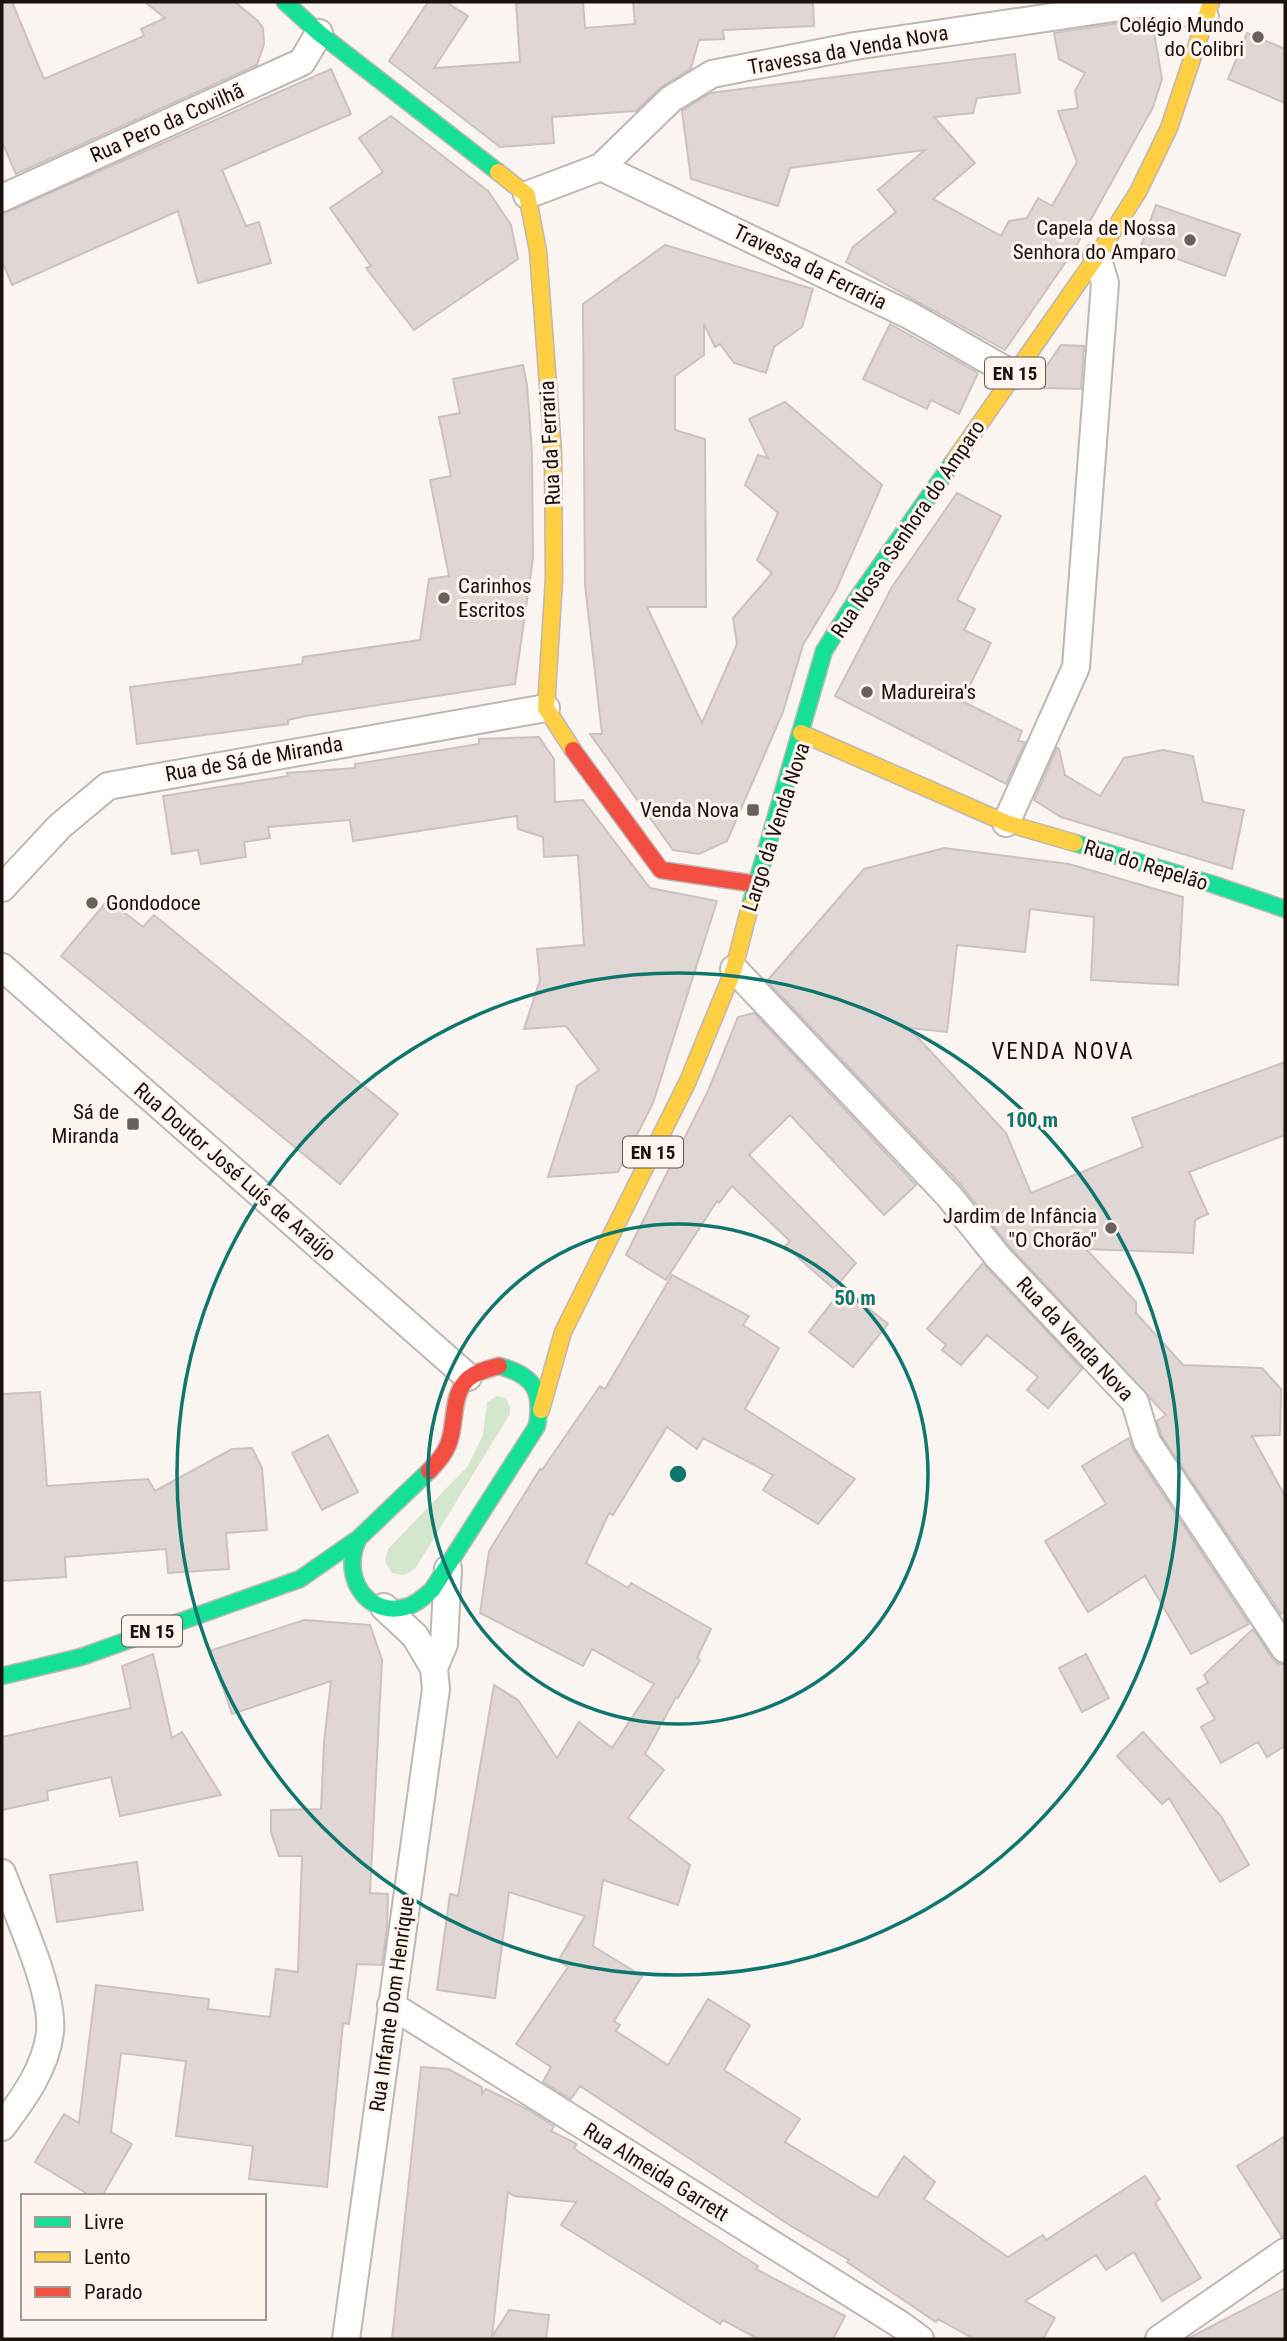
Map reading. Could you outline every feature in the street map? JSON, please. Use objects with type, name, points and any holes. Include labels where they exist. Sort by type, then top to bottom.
[{"type":"main road","points":[[285,2],[318,33],[527,195]]},
{"type":"main road","name":"Rua Nossa Senhora do Amparo","points":[[801,733],[824,651],[856,600],[1097,256],[1138,192],[1165,136],[1208,9]]},
{"type":"main road","name":"Rua da Ferraria","points":[[527,195],[538,251],[553,452],[554,579],[546,708]]},
{"type":"main road","points":[[546,708],[572,749],[661,870],[756,884]]},
{"type":"main road","name":"Largo da Venda Nova","points":[[734,969],[801,733],[1006,823]]},
{"type":"main road","name":"Rua do Repelão","points":[[1006,823],[1212,884],[1285,909]]},
{"type":"main road","name":"EN 15","points":[[563,1332],[688,1081],[734,969]]},
{"type":"main road","points":[[359,1538],[352,1553],[351,1570],[358,1588],[369,1600],[384,1607],[402,1608],[419,1602],[432,1590],[537,1426],[563,1332]]},
{"type":"main road","points":[[541,1343],[563,1332]]},
{"type":"main road","points":[[499,1366],[520,1355]]},
{"type":"main road","points":[[300,1579],[359,1538],[442,1457],[451,1436],[458,1391],[468,1377],[482,1368],[499,1366],[515,1369],[529,1379],[538,1393],[541,1410]]},
{"type":"main road","points":[[300,1579],[358,1588]]},
{"type":"main road","name":"EN 15","points":[[2,1676],[81,1657],[300,1579]]},
{"type":"street","name":"Travessa da Venda Nova","points":[[527,195],[601,167],[671,99],[712,74],[855,46],[1147,3],[1208,9]]},
{"type":"street","name":"Rua Pero da Covilhã","points":[[2,198],[302,62],[318,33]]},
{"type":"street","name":"Travessa da Ferraria","points":[[601,167],[909,315],[1014,375]]},
{"type":"street","points":[[1006,823],[1076,667],[1105,283],[1097,256]]},
{"type":"street","name":"Rua de Sá de Miranda","points":[[2,888],[61,826],[108,786],[546,708]]},
{"type":"street","name":"Rua Doutor José Luís de Araújo","points":[[2,967],[468,1377]]},
{"type":"street","name":"Rua da Venda Nova","points":[[734,969],[949,1196],[998,1257],[1135,1402],[1147,1443],[1285,1649]]},
{"type":"street","name":"Rua Infante Dom Henrique","points":[[346,2339],[436,1689],[435,1668],[444,1644],[448,1564]]},
{"type":"street","points":[[384,1607],[415,1636],[435,1668]]},
{"type":"street","points":[[2,1873],[49,2001],[50,2031],[44,2057],[29,2089],[2,2127]]},
{"type":"street","name":"Rua Almeida Garrett","points":[[391,2005],[920,2339]]},
{"type":"street","points":[[1159,2339],[1285,2252]]},
{"type":"green space","points":[[497,1396],[506,1398],[510,1414],[415,1569],[404,1575],[392,1573],[385,1562],[388,1549],[468,1466],[483,1435],[487,1402]]},
{"type":"building","points":[[2,2],[12,2],[44,79],[144,36],[141,29],[165,18],[145,2],[235,2],[263,28],[264,44],[257,65],[16,174],[2,142]]},
{"type":"building","points":[[428,2],[446,2],[468,16],[434,68],[520,62],[516,3],[583,2],[585,28],[635,24],[633,2],[813,2],[814,26],[723,30],[724,39],[699,40],[691,68],[660,88],[636,111],[552,117],[554,143],[500,147],[389,61]]},
{"type":"building","points":[[1152,20],[1162,79],[1153,107],[1074,250],[1005,350],[846,262],[853,247],[896,212],[878,190],[925,150],[790,168],[778,206],[691,179],[682,111],[710,93],[1015,54],[1020,93],[977,98],[973,113],[934,117],[975,163],[933,199],[1001,236],[1009,221],[1027,218],[1038,198],[1052,206],[1077,162],[1058,111],[1078,108],[1075,91],[1085,73],[1059,59],[1054,33]]},
{"type":"building","points":[[1247,33],[1285,49],[1285,103],[1228,79]]},
{"type":"building","points":[[331,69],[351,114],[222,170],[246,226],[259,222],[271,263],[198,283],[178,211],[12,285],[2,261],[2,214]]},
{"type":"building","points":[[391,116],[488,191],[511,225],[518,259],[414,330],[366,268],[371,266],[330,208],[383,172],[359,138]]},
{"type":"building","name":"Capela de Nossa Senhora do Amparo","points":[[1156,205],[1240,234],[1225,276],[1141,246]]},
{"type":"building","points":[[665,245],[813,289],[802,327],[774,347],[766,373],[734,363],[720,344],[715,347],[704,324],[704,355],[675,376],[675,430],[705,439],[706,607],[647,607],[702,723],[737,644],[733,618],[772,573],[757,560],[778,513],[745,485],[758,455],[768,458],[749,419],[785,402],[882,485],[836,590],[803,645],[783,712],[727,841],[699,854],[673,850],[590,734],[602,734],[585,585],[583,304]]},
{"type":"building","points":[[890,324],[978,373],[959,414],[931,400],[927,409],[863,379]]},
{"type":"building","points":[[1061,345],[1084,346],[1081,389],[1045,388],[1043,371]]},
{"type":"building","points":[[523,365],[532,453],[533,558],[515,684],[306,716],[288,720],[288,724],[137,744],[130,687],[302,664],[303,657],[420,640],[429,579],[449,576],[430,480],[451,476],[439,417],[460,413],[453,379]]},
{"type":"building","points":[[957,493],[1001,516],[957,600],[975,609],[964,630],[991,643],[962,701],[1022,731],[1018,741],[1025,742],[1006,784],[835,696],[892,587]]},
{"type":"building","points":[[539,737],[554,759],[555,802],[583,800],[650,888],[717,901],[653,1103],[618,1172],[548,1177],[577,1086],[599,1070],[566,1026],[524,1029],[540,980],[537,949],[584,945],[578,855],[544,857],[543,837],[518,829],[517,816],[353,841],[350,820],[268,827],[270,838],[244,842],[246,857],[201,864],[198,850],[172,854],[163,796],[288,776],[287,773],[355,768],[355,764],[479,744],[479,739]]},
{"type":"building","points":[[1057,748],[1065,775],[1100,796],[1124,758],[1163,750],[1193,756],[1203,802],[1244,810],[1232,869],[1061,817],[1034,800]]},
{"type":"building","points":[[944,848],[1069,864],[1183,897],[1178,985],[1091,980],[1094,917],[1030,909],[1025,952],[957,945],[947,1032],[909,1028],[1006,1133],[1031,1193],[1143,1147],[1132,1118],[1285,1062],[1285,1135],[1189,1172],[1208,1214],[1195,1220],[1193,1253],[1086,1249],[1136,1302],[1136,1313],[1183,1365],[1262,1368],[1281,1389],[1280,1435],[1252,1436],[1285,1496],[1285,1612],[1281,1614],[1161,1435],[1157,1421],[1166,1415],[1010,1247],[961,1185],[767,981],[864,869]]},
{"type":"building","points":[[108,900],[143,927],[154,915],[398,1114],[340,1184],[61,956]]},
{"type":"building","points":[[754,1013],[916,1185],[884,1215],[790,1115],[749,1155],[856,1263],[834,1289],[785,1246],[790,1241],[732,1186],[719,1203],[717,1201],[666,1280],[626,1255],[708,1091],[738,1017]]},
{"type":"building","points":[[983,1263],[1082,1369],[1048,1408],[1027,1390],[1038,1377],[987,1335],[961,1365],[942,1350],[946,1345],[927,1329]]},
{"type":"building","points":[[672,1275],[749,1316],[743,1325],[779,1348],[745,1409],[855,1479],[818,1524],[763,1490],[773,1475],[703,1438],[697,1449],[667,1427],[613,1515],[609,1513],[586,1563],[628,1588],[631,1583],[711,1629],[697,1658],[700,1660],[645,1754],[664,1770],[628,1818],[690,1865],[678,1905],[603,1880],[593,1946],[642,1976],[614,2021],[620,2025],[616,2031],[668,2065],[708,1999],[750,2025],[724,2070],[800,2119],[785,2142],[877,2198],[904,2156],[935,2182],[924,2199],[1008,2257],[1043,2235],[1046,2240],[1145,2176],[1160,2199],[1155,2203],[1201,2278],[1162,2301],[1134,2252],[1106,2270],[1096,2255],[1025,2301],[1055,2318],[1043,2339],[974,2339],[938,2319],[936,2322],[847,2262],[849,2260],[791,2226],[580,2086],[571,2099],[543,2082],[551,2067],[516,2044],[568,1967],[558,1961],[585,1916],[509,1892],[495,1998],[437,1990],[450,1894],[458,1896],[494,1685],[518,1700],[557,1758],[579,1722],[612,1748],[654,1684],[592,1649],[583,1666],[480,1613],[489,1551],[540,1469],[542,1470],[600,1386],[605,1389]]},
{"type":"building","points":[[843,1288],[888,1324],[853,1367],[809,1332]]},
{"type":"building","points":[[40,1392],[47,1486],[148,1479],[155,1491],[232,1449],[252,1448],[262,1468],[267,1530],[226,1533],[229,1569],[168,1573],[166,1549],[65,1557],[66,1577],[2,1581],[2,1394]]},
{"type":"building","points":[[328,1435],[358,1492],[322,1510],[292,1453]]},
{"type":"building","points":[[1129,1438],[1134,1451],[1249,1624],[1191,1654],[1145,1576],[1088,1612],[1045,1541],[1106,1504],[1082,1466]]},
{"type":"building","points":[[304,1620],[370,1625],[382,1660],[370,1893],[388,1894],[382,1965],[357,1964],[349,2024],[343,2023],[327,2187],[249,2179],[253,2146],[176,2136],[186,2061],[121,2053],[111,2132],[132,2144],[103,2194],[88,2194],[35,2162],[64,2114],[79,2123],[96,1985],[209,1999],[208,2009],[270,2017],[276,1969],[298,1972],[302,1856],[279,1856],[271,1832],[271,1810],[321,1809],[324,1743],[331,1681],[232,1714],[210,1651]]},
{"type":"building","points":[[1253,1629],[1272,1658],[1285,1665],[1285,1746],[1267,1757],[1258,1742],[1221,1763],[1201,1727],[1215,1719],[1197,1689],[1208,1683],[1204,1675]]},
{"type":"building","points":[[153,1654],[172,1738],[182,1732],[221,1795],[120,1816],[111,1777],[47,1791],[48,1800],[2,1810],[2,1737],[131,1708],[122,1666]]},
{"type":"building","points":[[1086,1654],[1109,1698],[1082,1712],[1059,1668]]},
{"type":"building","points":[[1143,1732],[1221,1816],[1249,1865],[1220,1882],[1169,1798],[1162,1804],[1117,1756]]},
{"type":"building","points":[[137,1862],[143,1910],[57,1922],[50,1875]]},
{"type":"building","points":[[421,2067],[448,2069],[482,2087],[482,2094],[486,2089],[527,2109],[554,2126],[551,2131],[577,2144],[574,2148],[579,2152],[758,2266],[756,2269],[845,2316],[833,2339],[758,2339],[723,2320],[720,2324],[561,2225],[576,2202],[514,2196],[508,2192],[492,2337],[509,2310],[549,2315],[546,2339],[392,2339]]},
{"type":"building","points":[[1285,2136],[1285,2236],[1282,2237],[1237,2166]]},
{"type":"building","points":[[1285,2288],[1285,2339],[1187,2339]]},
{"type":"traffic: fast","points":[[285,2],[319,33],[498,172]]},
{"type":"traffic: fast","points":[[750,906],[824,651],[856,600],[953,462]]},
{"type":"traffic: fast","points":[[1075,843],[1285,909]]},
{"type":"traffic: fast","points":[[429,1471],[359,1538],[354,1552],[352,1566],[355,1579],[369,1600],[381,1606],[394,1609],[409,1606],[432,1590],[537,1426],[539,1403],[533,1386],[521,1374],[499,1366]]},
{"type":"traffic: fast","points":[[2,1676],[81,1657],[300,1579],[359,1538]]},
{"type":"traffic: slow","points":[[953,462],[1097,256],[1138,192],[1169,128],[1211,2]]},
{"type":"traffic: slow","points":[[498,172],[527,195],[538,251],[553,452],[554,579],[546,708],[573,750]]},
{"type":"traffic: slow","points":[[801,733],[1006,823],[1075,843]]},
{"type":"traffic: slow","points":[[541,1410],[563,1332],[688,1081],[734,969],[750,906]]},
{"type":"traffic: jam","points":[[573,750],[661,870],[756,884]]},
{"type":"traffic: jam","points":[[429,1471],[448,1445],[456,1401],[463,1385],[476,1374],[499,1366]]},
{"type":"place","name":"Colégio Mundo do Colibri","points":[[1258,37]]},
{"type":"place","name":"Capela de Nossa Senhora do Amparo","points":[[1190,240]]},
{"type":"place","name":"Carinhos Escritos","points":[[444,598]]},
{"type":"place","name":"Madureira's","points":[[867,692]]},
{"type":"place","name":"Venda Nova","points":[[753,810]]},
{"type":"place","name":"Gondodoce","points":[[92,903]]},
{"type":"place","name":"Sá de Miranda","points":[[133,1124]]},
{"type":"place","name":"Jardim de Infância \"O Chorão\"","points":[[1111,1228]]},
{"type":"district","name":"VENDA NOVA","points":[[1063,1051]]}]
